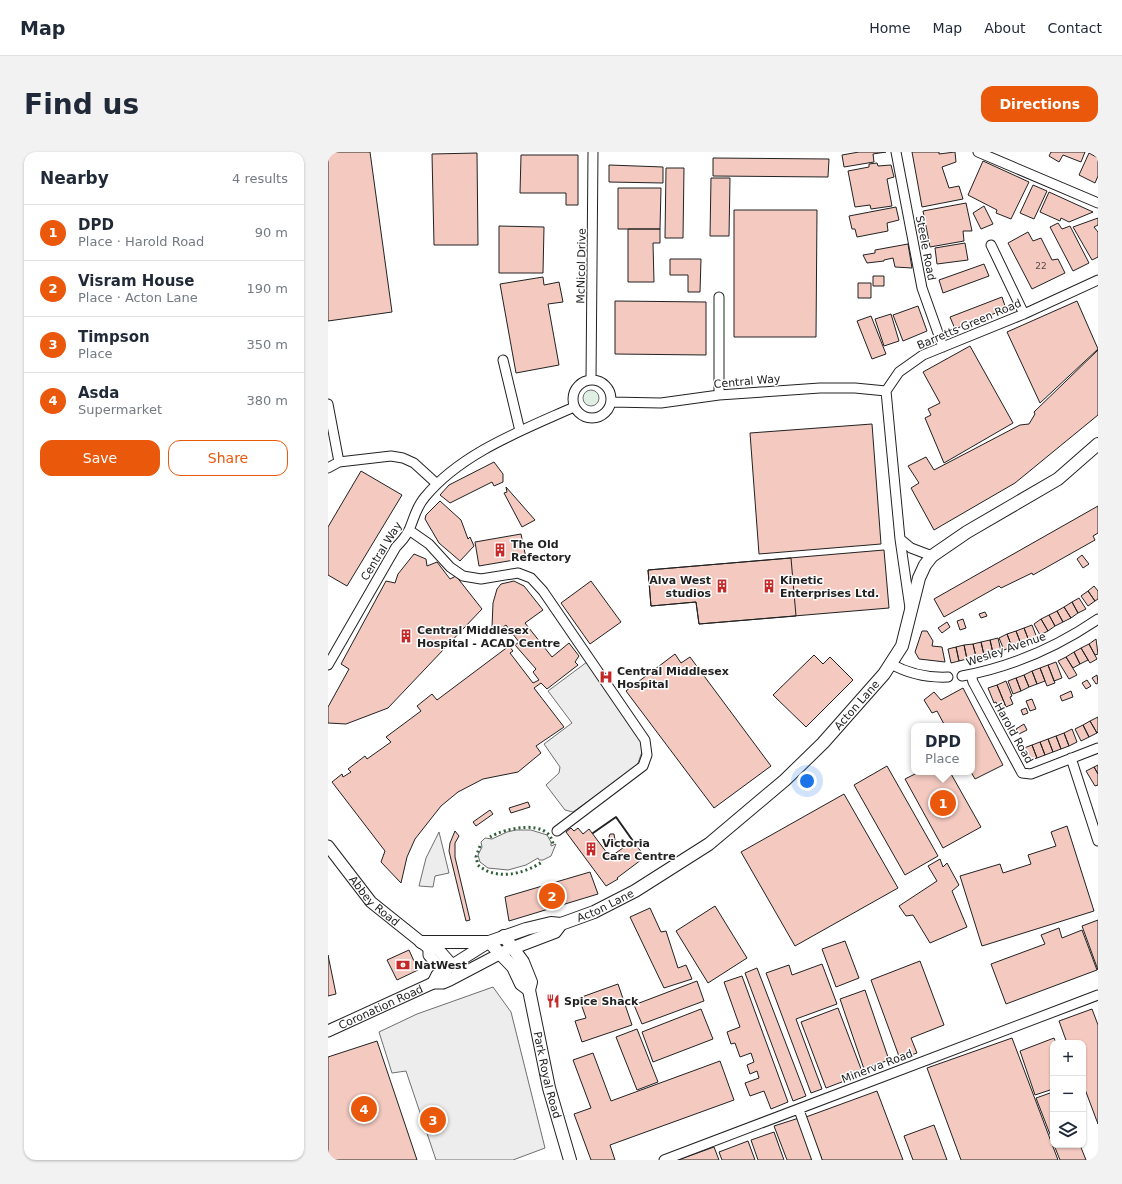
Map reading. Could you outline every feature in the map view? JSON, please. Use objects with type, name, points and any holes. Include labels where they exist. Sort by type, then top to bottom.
[{"type":"main road","name":"Acton Lane","points":[[489,942],[504,936],[551,923],[561,924],[594,912],[635,891],[709,844],[791,774],[823,743],[891,664],[902,646],[919,578],[925,565],[932,556],[967,532],[1058,479],[1098,444]]},
{"type":"main road","name":"Acton Lane","points":[[513,948],[555,932],[561,924]]},
{"type":"main road","name":"Park Royal Road","points":[[504,936],[528,971],[531,982],[529,990],[549,1088],[570,1160]]},
{"type":"main road","points":[[425,945],[489,942]]},
{"type":"main road","name":"Park Royal Road","points":[[489,942],[512,967],[521,984],[529,990]]},
{"type":"street","name":"McNicol Drive","points":[[591,380],[593,152]]},
{"type":"street","name":"Steele Road","points":[[896,152],[922,288],[943,347]]},
{"type":"street","points":[[978,152],[1098,203]]},
{"type":"street","points":[[991,245],[1024,314]]},
{"type":"street","name":"Barretts Green Road","points":[[886,391],[899,372],[911,362],[943,347],[1024,314],[1098,280]]},
{"type":"street","points":[[718,297],[719,394]]},
{"type":"street","points":[[503,360],[520,431]]},
{"type":"street","points":[[591,380],[600,382],[606,387],[610,392],[611,402],[607,410],[597,417],[591,418],[582,415],[574,407],[573,399],[576,389],[584,382],[591,380]]},
{"type":"street","name":"Central Way","points":[[611,402],[661,403],[719,394],[820,388],[855,388],[886,391]]},
{"type":"street","points":[[886,391],[900,539],[910,611]]},
{"type":"street","points":[[328,404],[339,462]]},
{"type":"street","name":"Central Way","points":[[328,665],[396,547],[409,530],[419,504],[437,484],[476,454],[520,431],[574,407]]},
{"type":"street","points":[[328,468],[339,462],[390,456],[404,458],[414,463],[437,484]]},
{"type":"street","points":[[409,530],[429,544],[450,567],[463,576],[481,579],[518,573],[531,578],[543,591],[645,740],[647,755],[643,766],[556,831]]},
{"type":"street","points":[[900,539],[910,548],[932,556]]},
{"type":"street","name":"Wesley Avenue","points":[[966,676],[1029,657],[1055,646],[1098,619]]},
{"type":"street","points":[[891,664],[905,672],[924,676],[948,677]]},
{"type":"street","name":"Harold Road","points":[[966,676],[973,682],[1022,773],[1031,774],[1098,748]]},
{"type":"street","points":[[1071,758],[1098,842]]},
{"type":"street","name":"Abbey Road","points":[[328,846],[371,902],[425,945],[437,948],[452,965],[455,977]]},
{"type":"street","name":"Coronation Road","points":[[433,983],[437,975],[442,970],[489,942]]},
{"type":"street","name":"Abbey Road","points":[[425,945],[429,955],[442,970],[455,977]]},
{"type":"street","name":"Acton Lane","points":[[500,954],[513,948]]},
{"type":"street","name":"Coronation Road","points":[[328,1031],[433,983],[443,983],[500,954]]},
{"type":"street","name":"Minerva Road","points":[[664,1160],[799,1110],[1098,995]]},
{"type":"street","points":[[799,1110],[817,1160]]},
{"type":"green space","points":[[588,390],[594,390],[599,395],[597,404],[594,406],[588,406],[583,401],[583,395]]},
{"type":"shaded area","points":[[587,662],[638,732],[643,749],[637,766],[573,812],[565,810],[546,785],[559,773],[560,767],[544,744],[572,723],[548,691]]},
{"type":"shaded area","points":[[516,830],[531,830],[547,835],[551,842],[551,846],[556,844],[551,856],[543,860],[539,860],[538,858],[526,865],[508,870],[488,868],[480,862],[478,855],[482,847],[481,842],[485,838],[492,839],[507,832]]},
{"type":"shaded area","points":[[439,832],[449,873],[435,876],[433,887],[419,886],[426,858]]},
{"type":"shaded area","points":[[493,987],[511,1012],[545,1148],[513,1160],[436,1160],[406,1071],[392,1073],[379,1032],[417,1014]]},
{"type":"building","points":[[328,152],[370,152],[392,312],[328,321]]},
{"type":"building","points":[[859,152],[886,152],[873,154],[874,162],[844,167],[842,155]]},
{"type":"building","points":[[912,152],[939,152],[939,154],[955,152],[956,162],[942,167],[949,188],[959,186],[963,199],[922,207]]},
{"type":"building","points":[[1051,152],[1085,152],[1081,162],[1063,155],[1059,162],[1049,156]]},
{"type":"building","points":[[477,153],[478,245],[434,245],[432,154]]},
{"type":"building","points":[[1089,153],[1098,158],[1098,176],[1095,183],[1079,175]]},
{"type":"building","points":[[521,155],[578,155],[578,205],[566,205],[566,193],[520,193]]},
{"type":"building","points":[[713,158],[829,159],[828,177],[713,176]]},
{"type":"building","points":[[983,161],[1029,182],[1011,219],[996,213],[997,210],[968,195]]},
{"type":"building","points":[[877,163],[878,166],[891,165],[894,177],[887,179],[892,206],[871,209],[870,205],[855,207],[848,171],[869,167],[869,164]]},
{"type":"building","points":[[609,165],[663,167],[663,183],[609,182]]},
{"type":"building","points":[[666,168],[684,168],[683,238],[665,238]]},
{"type":"building","points":[[711,178],[730,178],[729,236],[710,236]]},
{"type":"building","points":[[1033,185],[1047,191],[1034,219],[1020,213]]},
{"type":"building","points":[[618,188],[661,188],[660,229],[618,229]]},
{"type":"building","points":[[1049,192],[1093,212],[1069,222],[1061,218],[1060,221],[1040,212]]},
{"type":"building","points":[[966,203],[972,231],[963,231],[964,241],[930,247],[923,211]]},
{"type":"building","points":[[984,206],[993,224],[981,229],[973,213]]},
{"type":"building","points":[[896,207],[899,220],[887,223],[888,231],[857,237],[855,229],[852,229],[849,216]]},
{"type":"building","points":[[734,210],[817,210],[816,337],[734,337]]},
{"type":"building","points":[[1098,218],[1098,225],[1094,227],[1098,232],[1098,257],[1092,260],[1073,227]]},
{"type":"building","points":[[1058,223],[1062,229],[1070,226],[1089,263],[1073,271],[1050,227]]},
{"type":"building","points":[[499,226],[544,227],[543,273],[499,273]]},
{"type":"building","points":[[628,229],[660,229],[660,243],[653,243],[654,282],[628,282]]},
{"type":"building","points":[[1028,232],[1033,241],[1041,238],[1052,260],[1058,259],[1065,273],[1032,289],[1008,243]]},
{"type":"building","points":[[965,243],[968,260],[937,264],[935,248]]},
{"type":"building","points":[[908,244],[912,268],[895,267],[893,258],[884,261],[867,263],[863,255],[875,253],[875,250]]},
{"type":"building","points":[[670,259],[701,259],[700,292],[688,292],[688,275],[670,275]]},
{"type":"building","points":[[984,264],[989,276],[943,293],[939,280]]},
{"type":"building","points":[[873,276],[884,276],[884,286],[873,286]]},
{"type":"building","points":[[543,277],[544,285],[559,282],[563,302],[548,304],[559,365],[516,373],[500,284]]},
{"type":"building","points":[[858,283],[871,283],[871,298],[858,298]]},
{"type":"building","points":[[1002,297],[1006,309],[955,329],[950,317]]},
{"type":"building","points":[[615,301],[706,302],[706,355],[615,354]]},
{"type":"building","points":[[1077,301],[1098,349],[1040,403],[1007,332]]},
{"type":"building","points":[[918,306],[927,331],[903,341],[893,315]]},
{"type":"building","points":[[891,314],[899,341],[884,346],[875,319]]},
{"type":"building","points":[[871,316],[886,354],[872,359],[857,321]]},
{"type":"building","points":[[970,346],[1013,423],[944,463],[925,418],[931,415],[928,409],[940,403],[923,372]]},
{"type":"building","points":[[1098,350],[1098,415],[1015,483],[934,530],[911,488],[919,483],[908,466],[926,457],[934,470],[1020,425],[1029,424],[1035,414],[1034,412]]},
{"type":"building","points":[[872,424],[881,544],[759,554],[750,433]]},
{"type":"building","points":[[494,462],[503,474],[503,482],[494,486],[492,482],[450,503],[440,495],[449,485]]},
{"type":"building","points":[[361,471],[402,495],[347,586],[328,575],[328,527]]},
{"type":"building","points":[[506,487],[535,520],[522,527],[504,493],[507,492]]},
{"type":"building","points":[[440,501],[461,520],[468,539],[470,537],[474,546],[460,561],[439,543],[425,519],[426,515]]},
{"type":"building","points":[[1098,506],[1098,533],[1093,536],[1095,540],[1033,575],[1032,573],[1001,588],[999,586],[944,617],[934,599]]},
{"type":"building","name":"The Old Refectory","points":[[521,534],[526,558],[479,566],[475,542]]},
{"type":"building","name":"Kinetic Enterprises Ltd.","points":[[884,550],[889,608],[699,624],[696,602],[651,606],[648,570]]},
{"type":"building","name":"Central Middlesex Hospital - ACAD Centre","points":[[414,554],[426,559],[427,566],[437,562],[450,579],[456,576],[482,609],[388,708],[346,724],[328,723],[328,707],[349,669],[341,664],[386,581],[395,583],[398,574]]},
{"type":"building","points":[[1082,555],[1089,564],[1083,568],[1077,559]]},
{"type":"building","name":"Alva West studios","points":[[791,558],[796,616],[699,624],[696,602],[651,606],[648,570]]},
{"type":"building","points":[[514,581],[524,586],[543,610],[525,623],[552,657],[569,643],[579,656],[575,662],[578,665],[547,689],[541,683],[534,688],[564,727],[536,746],[541,753],[518,772],[483,779],[458,792],[441,806],[415,839],[407,857],[401,883],[381,862],[385,851],[332,782],[342,774],[343,777],[351,772],[348,769],[365,756],[367,759],[391,742],[386,737],[421,711],[417,706],[432,694],[437,700],[509,646],[513,651],[510,653],[533,683],[539,680],[533,672],[536,669],[515,645],[519,642],[506,625],[496,632],[492,627],[493,603],[497,589],[501,584]]},
{"type":"building","points":[[591,581],[621,622],[590,644],[561,603]]},
{"type":"building","points":[[1094,586],[1098,591],[1098,599],[1095,601],[1088,591]]},
{"type":"building","points":[[1088,591],[1095,601],[1088,606],[1081,596]]},
{"type":"building","points":[[1079,598],[1086,609],[1078,613],[1072,602]]},
{"type":"building","points":[[1072,602],[1078,613],[1071,618],[1064,607]]},
{"type":"building","points":[[1064,607],[1071,618],[1063,622],[1057,611]]},
{"type":"building","points":[[1057,611],[1063,622],[1055,626],[1049,615]]},
{"type":"building","points":[[985,612],[987,616],[981,618],[979,614]]},
{"type":"building","points":[[1049,615],[1055,626],[1048,631],[1041,619]]},
{"type":"building","points":[[963,619],[966,628],[960,630],[957,621]]},
{"type":"building","points":[[1041,619],[1048,631],[1040,635],[1034,624]]},
{"type":"building","points":[[947,622],[950,627],[942,633],[938,628]]},
{"type":"building","points":[[1032,625],[1037,638],[1029,641],[1024,628]]},
{"type":"building","points":[[1024,628],[1029,641],[1021,644],[1016,631]]},
{"type":"building","points":[[922,631],[927,631],[933,641],[932,646],[942,647],[945,662],[919,659],[915,652]]},
{"type":"building","points":[[1016,631],[1021,644],[1012,647],[1007,634]]},
{"type":"building","points":[[1007,634],[1012,647],[1004,650],[999,638]]},
{"type":"building","points":[[998,638],[1001,651],[993,653],[990,640]]},
{"type":"building","points":[[1096,639],[1098,654],[1095,655],[1089,644]]},
{"type":"building","points":[[990,640],[993,653],[984,655],[981,642]]},
{"type":"building","points":[[981,642],[984,655],[976,657],[973,644]]},
{"type":"building","points":[[973,644],[976,657],[967,659],[964,645]]},
{"type":"building","points":[[1089,644],[1097,659],[1090,663],[1081,648]]},
{"type":"building","points":[[964,645],[967,659],[959,661],[956,647]]},
{"type":"building","points":[[956,647],[959,661],[951,663],[948,649]]},
{"type":"building","points":[[1081,648],[1088,660],[1080,664],[1074,652]]},
{"type":"building","points":[[1074,652],[1080,664],[1073,668],[1066,657]]},
{"type":"building","points":[[675,654],[681,663],[690,657],[771,766],[714,808],[626,691]]},
{"type":"building","points":[[814,655],[823,664],[830,657],[853,680],[806,727],[773,695]]},
{"type":"building","points":[[1066,657],[1077,675],[1069,679],[1058,661]]},
{"type":"building","points":[[1056,662],[1062,678],[1054,681],[1048,665]]},
{"type":"building","points":[[1048,665],[1055,683],[1047,686],[1040,668]]},
{"type":"building","points":[[1040,668],[1045,681],[1037,684],[1032,671]]},
{"type":"building","points":[[1032,671],[1037,684],[1029,687],[1024,675]]},
{"type":"building","points":[[1024,675],[1029,687],[1021,691],[1016,678]]},
{"type":"building","points":[[1097,675],[1098,683],[1096,684],[1092,678]]},
{"type":"building","points":[[1016,678],[1021,691],[1013,694],[1008,681]]},
{"type":"building","points":[[1087,680],[1091,686],[1086,689],[1082,683]]},
{"type":"building","points":[[1006,681],[1012,696],[1010,697],[1013,704],[1006,707],[997,685]]},
{"type":"building","points":[[997,685],[1006,707],[999,709],[996,702],[994,703],[988,688]]},
{"type":"building","points":[[963,688],[1003,765],[975,779],[973,775],[975,775],[975,723],[943,723],[937,711],[932,713],[924,700],[934,692],[941,700]]},
{"type":"building","points":[[1071,691],[1073,697],[1062,701],[1060,696]]},
{"type":"building","points":[[1032,699],[1036,709],[1030,711],[1026,701]]},
{"type":"building","points":[[1026,708],[1028,713],[1023,715],[1021,710]]},
{"type":"building","points":[[1098,717],[1098,732],[1097,733],[1090,721]]},
{"type":"building","points":[[1090,721],[1097,733],[1089,737],[1083,725]]},
{"type":"building","points":[[1024,724],[1027,730],[1019,734],[1016,729]]},
{"type":"building","points":[[1083,725],[1089,737],[1081,741],[1075,729]]},
{"type":"building","points":[[1072,729],[1077,742],[1069,746],[1064,733]]},
{"type":"building","points":[[1064,733],[1069,746],[1061,749],[1056,736]]},
{"type":"building","points":[[1056,736],[1061,749],[1053,752],[1048,739]]},
{"type":"building","points":[[1048,739],[1053,752],[1045,755],[1040,742]]},
{"type":"building","points":[[1040,742],[1045,755],[1037,758],[1032,745]]},
{"type":"building","points":[[1032,745],[1037,758],[1029,761],[1024,748]]},
{"type":"building","points":[[1098,765],[1098,774],[1094,767]]},
{"type":"building","points":[[887,766],[938,856],[905,875],[854,785]]},
{"type":"building","points":[[1094,767],[1098,774],[1098,785],[1095,786],[1086,771]]},
{"type":"building","points":[[913,775],[952,775],[981,827],[943,848],[905,779]]},
{"type":"building","points":[[844,794],[898,888],[795,946],[741,852]]},
{"type":"building","points":[[528,802],[530,807],[511,813],[509,808]]},
{"type":"building","points":[[490,810],[493,814],[476,826],[473,822]]},
{"type":"building","points":[[1067,826],[1094,911],[982,946],[960,876],[1000,864],[1003,873],[1031,864],[1028,855],[1056,846],[1051,832]]},
{"type":"building","name":"Victoria Care Centre","points":[[571,828],[574,831],[578,828],[583,834],[589,829],[610,857],[633,841],[645,857],[617,878],[618,879],[606,886],[566,832]]},
{"type":"building","points":[[455,831],[459,836],[455,843],[455,857],[470,920],[466,921],[449,851],[450,843]]},
{"type":"building","points":[[610,834],[614,834],[615,840],[611,840],[609,837]]},
{"type":"building","points":[[940,859],[943,867],[947,863],[959,885],[952,891],[967,927],[930,943],[913,915],[906,916],[899,906],[937,881],[928,866]]},
{"type":"building","points":[[590,872],[598,894],[509,921],[505,897]]},
{"type":"building","points":[[715,906],[747,958],[708,983],[676,931]]},
{"type":"building","points":[[650,908],[661,932],[666,931],[678,968],[686,965],[692,979],[664,988],[630,917]]},
{"type":"building","points":[[1098,920],[1098,970],[1082,926]]},
{"type":"building","points":[[1059,928],[1062,938],[1082,930],[1097,970],[1006,1004],[991,964],[1045,944],[1041,935]]},
{"type":"building","points":[[845,941],[859,978],[836,987],[822,949]]},
{"type":"building","name":"NatWest","points":[[409,950],[418,970],[397,980],[387,960]]},
{"type":"building","points":[[328,955],[336,994],[328,996]]},
{"type":"building","points":[[920,961],[944,1025],[911,1038],[917,1053],[900,1059],[871,980]]},
{"type":"building","points":[[822,964],[837,1004],[796,1019],[822,1089],[811,1093],[766,973],[789,965],[792,975]]},
{"type":"building","points":[[757,968],[806,1096],[793,1101],[745,973]]},
{"type":"building","points":[[742,976],[788,1102],[771,1109],[764,1091],[750,1096],[745,1083],[759,1078],[757,1071],[750,1074],[747,1065],[754,1062],[751,1053],[740,1057],[735,1043],[731,1044],[727,1032],[740,1027],[724,982]]},
{"type":"building","points":[[697,981],[704,1001],[642,1024],[634,1005]]},
{"type":"building","points":[[618,984],[632,1025],[582,1042],[575,1021],[586,1018],[579,998]]},
{"type":"building","points":[[865,990],[889,1060],[864,1069],[840,999]]},
{"type":"building","points":[[838,1008],[863,1074],[826,1088],[801,1022]]},
{"type":"building","points":[[701,1009],[713,1039],[653,1062],[642,1032]]},
{"type":"building","points":[[1092,1009],[1098,1025],[1098,1124],[1086,1092],[1086,1040],[1066,1040],[1059,1021]]},
{"type":"building","points":[[637,1029],[658,1082],[637,1090],[616,1037]]},
{"type":"building","points":[[1012,1038],[1050,1139],[1050,1148],[1053,1148],[1058,1160],[961,1160],[927,1068]]},
{"type":"building","points":[[1054,1038],[1055,1040],[1050,1040],[1050,1090],[1035,1095],[1020,1051]]},
{"type":"building","points":[[377,1041],[417,1160],[328,1160],[328,1057]]},
{"type":"building","points":[[593,1053],[611,1101],[720,1061],[734,1100],[610,1145],[615,1160],[591,1160],[574,1114],[591,1108],[573,1060]]},
{"type":"building","points":[[877,1091],[903,1160],[822,1160],[806,1117]]},
{"type":"building","points":[[1050,1093],[1050,1134],[1036,1098]]},
{"type":"building","points":[[434,1115],[437,1124],[432,1125],[429,1116]]},
{"type":"building","points":[[799,1118],[814,1160],[787,1160],[774,1126]]},
{"type":"building","points":[[934,1125],[947,1160],[913,1160],[904,1136]]},
{"type":"building","points":[[774,1132],[784,1160],[758,1160],[751,1140]]},
{"type":"building","points":[[748,1141],[755,1160],[722,1160],[719,1152]]},
{"type":"building","points":[[714,1147],[719,1160],[678,1160]]},
{"type":"building","points":[[1055,1148],[1081,1148],[1086,1160],[1060,1160]]},
{"type":"hedge","points":[[490,837],[515,828],[526,827],[544,831],[550,836],[553,844]]},
{"type":"hedge","points":[[480,846],[476,857],[478,865],[493,873],[510,874],[519,872],[527,870],[542,862]]},
{"type":"wall","points":[[593,833],[616,817],[633,841]]},
{"type":"place","name":"The Old Refectory","points":[[500,550]]},
{"type":"place","name":"Alva West studios","points":[[722,586]]},
{"type":"place","name":"Kinetic Enterprises Ltd.","points":[[769,586]]},
{"type":"place","name":"Central Middlesex Hospital - ACAD Centre","points":[[406,636]]},
{"type":"place","name":"Central Middlesex Hospital","points":[[606,677]]},
{"type":"place","name":"DPD","points":[[943,803]]},
{"type":"place","name":"Victoria Care Centre","points":[[591,849]]},
{"type":"place","name":"Visram House","points":[[552,896]]},
{"type":"place","name":"NatWest","points":[[403,965]]},
{"type":"place","name":"Spice Shack","points":[[553,1001]]},
{"type":"place","name":"Asda","points":[[364,1109]]},
{"type":"place","name":"Timpson","points":[[433,1120]]}]
